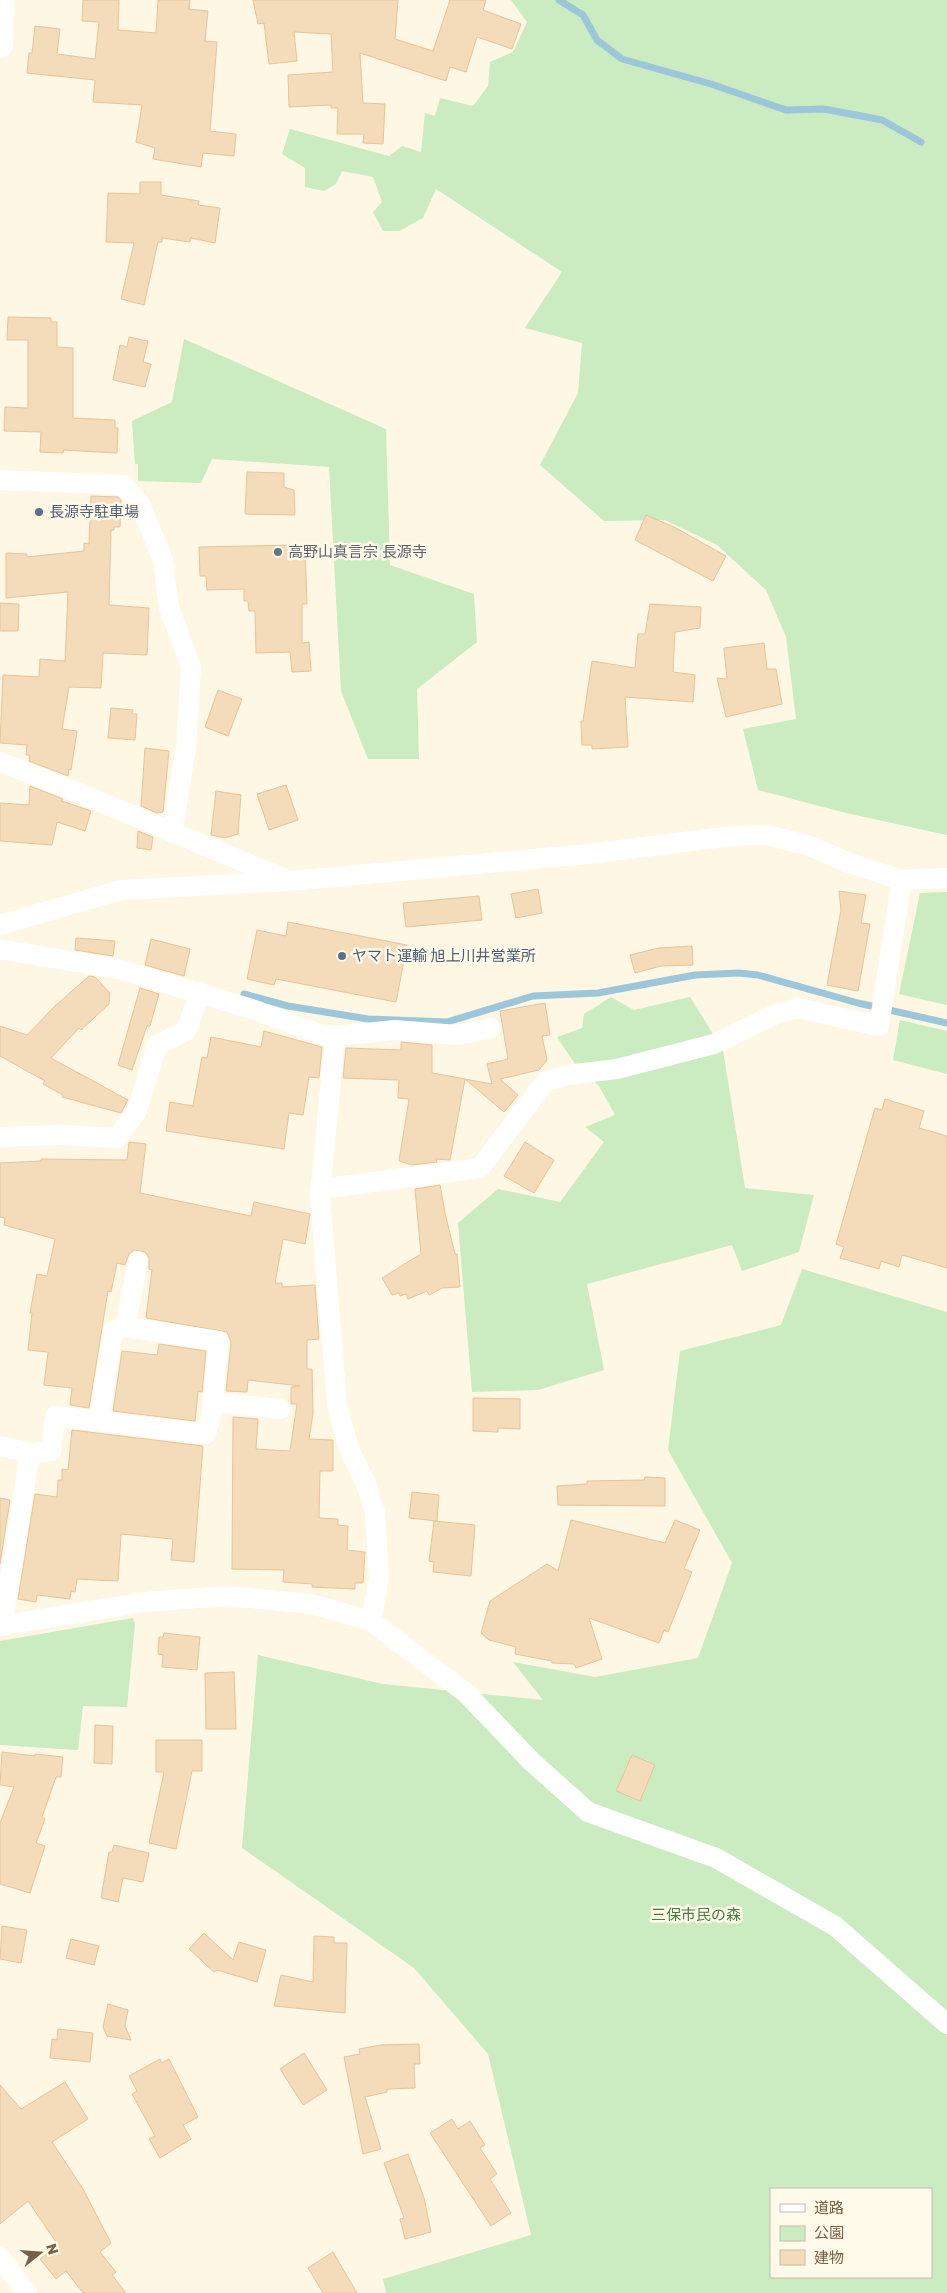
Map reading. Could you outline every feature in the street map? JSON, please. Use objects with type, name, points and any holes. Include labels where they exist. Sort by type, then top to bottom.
[{"type":"street","points":[[0,45],[2,0]]},
{"type":"street","points":[[0,480],[122,485],[140,504],[163,560],[169,608],[191,667],[186,748],[172,833]]},
{"type":"street","points":[[0,762],[87,795],[172,833],[290,881]]},
{"type":"street","points":[[0,925],[121,890],[290,881],[588,854],[732,836],[767,835],[810,846],[849,863],[902,880],[947,878]]},
{"type":"street","points":[[320,1189],[480,1168],[544,1082],[567,1075],[617,1069],[714,1044],[774,1015],[797,1008],[879,1026],[902,880]]},
{"type":"street","points":[[0,949],[118,969],[200,992],[319,1034],[335,1036],[395,1030],[458,1035],[491,1028]]},
{"type":"street","points":[[0,1137],[63,1135],[117,1138],[136,1111],[157,1045],[186,1031],[200,992]]},
{"type":"street","points":[[335,1036],[320,1189],[337,1405],[349,1449],[365,1481],[375,1512],[379,1579],[371,1621]]},
{"type":"street","points":[[125,1327],[138,1262]]},
{"type":"street","points":[[0,1446],[30,1453],[51,1451],[55,1416],[206,1434],[213,1402],[219,1341],[125,1327],[113,1331],[99,1421]]},
{"type":"street","points":[[213,1402],[280,1409]]},
{"type":"street","points":[[30,1453],[1,1626],[145,1602],[227,1596],[311,1604],[371,1621],[466,1693],[531,1761],[588,1812],[716,1858],[834,1926],[947,2024]]},
{"type":"street","points":[[0,2257],[27,2293]]},
{"type":"green space","points":[[511,0],[947,0],[947,835],[846,813],[758,790],[743,729],[796,719],[786,637],[766,590],[717,545],[665,520],[604,521],[540,465],[578,393],[582,343],[525,328],[562,272],[436,189],[423,218],[399,231],[383,231],[373,212],[382,202],[373,177],[342,171],[336,184],[324,191],[305,187],[305,168],[282,154],[290,129],[389,156],[402,146],[421,152],[425,113],[435,116],[440,98],[473,106],[488,86],[490,62],[513,52],[527,22]]},
{"type":"green space","points":[[184,339],[386,429],[390,565],[474,594],[477,642],[417,689],[419,759],[368,759],[341,691],[329,467],[212,459],[201,483],[138,481],[138,464],[135,464],[132,421],[172,402]]},
{"type":"green space","points":[[947,892],[947,1005],[899,994],[920,893]]},
{"type":"green space","points":[[611,997],[634,1010],[690,997],[723,1050],[745,1188],[814,1195],[799,1252],[742,1271],[732,1245],[587,1284],[604,1370],[538,1390],[472,1392],[458,1223],[498,1189],[560,1202],[604,1142],[585,1127],[615,1115],[599,1086],[577,1067],[557,1037],[582,1028],[584,1014]]},
{"type":"green space","points":[[900,1020],[947,1031],[947,1074],[893,1060]]},
{"type":"green space","name":"三保市民の森","points":[[802,1269],[947,1312],[947,2293],[386,2293],[383,2279],[531,2235],[488,2054],[414,1968],[242,1848],[258,1655],[383,1684],[543,1700],[513,1662],[595,1677],[698,1658],[732,1563],[668,1450],[680,1351],[781,1325]]},
{"type":"green space","points":[[133,1618],[135,1624],[127,1707],[83,1706],[78,1750],[0,1745],[0,1641]]},
{"type":"building","points":[[83,0],[119,0],[118,30],[156,33],[158,0],[190,0],[189,9],[208,11],[205,41],[217,42],[210,131],[236,134],[234,156],[203,153],[201,167],[153,159],[155,148],[136,142],[142,105],[93,102],[95,80],[27,73],[29,53],[32,53],[35,26],[60,29],[57,54],[95,59],[99,22],[82,21]]},
{"type":"building","points":[[253,0],[398,0],[395,39],[433,51],[450,0],[486,0],[483,10],[521,24],[512,49],[477,37],[466,72],[450,67],[446,81],[360,53],[363,103],[385,104],[383,144],[363,143],[364,134],[337,134],[338,108],[331,108],[331,105],[289,107],[288,75],[333,72],[331,34],[294,32],[297,61],[269,64],[264,23],[258,24]]},
{"type":"building","points":[[140,182],[161,182],[161,195],[199,201],[198,205],[220,208],[215,243],[191,238],[190,242],[162,238],[162,242],[158,242],[144,305],[121,299],[134,243],[106,242],[108,193],[140,194]]},
{"type":"building","points":[[8,317],[51,318],[51,322],[57,322],[57,347],[73,348],[73,418],[115,420],[115,428],[118,428],[117,453],[64,450],[63,453],[40,452],[41,432],[4,431],[5,407],[28,408],[28,340],[7,340]]},
{"type":"building","points":[[129,337],[148,341],[143,362],[151,364],[145,387],[113,380],[120,345],[127,347]]},
{"type":"building","points":[[247,472],[284,473],[284,487],[294,490],[295,515],[245,514]]},
{"type":"building","points":[[91,496],[118,497],[121,500],[120,527],[114,527],[114,530],[111,530],[109,605],[149,608],[147,655],[103,653],[101,688],[69,687],[62,729],[77,731],[71,770],[69,769],[68,776],[29,761],[30,755],[26,755],[27,745],[0,743],[3,675],[39,677],[40,659],[65,661],[68,592],[6,598],[6,553],[27,554],[27,557],[84,551],[84,543],[89,544]]},
{"type":"building","points":[[646,515],[674,527],[726,556],[713,581],[635,540]]},
{"type":"building","points":[[296,545],[296,548],[305,548],[307,604],[302,604],[302,643],[309,642],[311,671],[292,672],[290,652],[256,653],[255,611],[249,611],[248,601],[244,601],[244,589],[207,590],[206,576],[200,576],[199,547]]},
{"type":"building","points":[[0,603],[19,604],[18,631],[0,631]]},
{"type":"building","points":[[650,604],[701,607],[700,628],[675,632],[673,672],[695,675],[693,702],[625,697],[628,747],[592,749],[592,745],[582,745],[581,721],[583,721],[592,661],[635,668],[638,634],[645,634]]},
{"type":"building","points":[[764,643],[767,669],[776,669],[782,704],[726,717],[717,678],[727,679],[724,648]]},
{"type":"building","points":[[218,690],[242,699],[228,736],[205,727]]},
{"type":"building","points":[[111,708],[133,710],[132,714],[137,714],[135,740],[108,738]]},
{"type":"building","points":[[145,748],[169,751],[163,812],[157,813],[141,806]]},
{"type":"building","points":[[286,785],[298,820],[269,830],[257,794]]},
{"type":"building","points":[[30,786],[63,799],[62,801],[91,811],[85,831],[57,822],[52,845],[0,841],[0,803],[29,805]]},
{"type":"building","points":[[216,791],[241,795],[238,834],[225,838],[211,835]]},
{"type":"building","points":[[138,831],[153,837],[151,850],[137,848]]},
{"type":"building","points":[[538,889],[542,913],[516,918],[511,894]]},
{"type":"building","points":[[839,891],[866,895],[861,923],[870,924],[858,991],[827,985],[841,910]]},
{"type":"building","points":[[479,896],[482,920],[406,927],[403,903]]},
{"type":"building","points":[[288,922],[407,945],[396,1002],[276,979],[274,985],[247,979],[257,930],[286,936]]},
{"type":"building","points":[[76,938],[115,941],[113,956],[75,950]]},
{"type":"building","points":[[151,939],[190,949],[184,976],[145,965]]},
{"type":"building","points":[[692,946],[693,965],[661,966],[635,973],[630,955],[659,948]]},
{"type":"building","points":[[89,976],[95,977],[110,993],[109,1004],[81,1030],[79,1028],[51,1058],[128,1100],[121,1113],[62,1097],[63,1095],[43,1084],[45,1081],[0,1056],[0,1026],[27,1035],[55,1006]]},
{"type":"building","points":[[140,988],[159,994],[150,1026],[147,1026],[132,1070],[118,1065]]},
{"type":"building","points":[[545,1003],[550,1035],[542,1036],[547,1060],[539,1070],[500,1079],[518,1095],[504,1112],[465,1079],[492,1084],[487,1064],[508,1059],[500,1011]]},
{"type":"building","points":[[264,1031],[322,1047],[319,1078],[309,1077],[303,1115],[289,1113],[284,1149],[166,1131],[170,1102],[193,1106],[202,1057],[207,1058],[211,1037],[261,1047]]},
{"type":"building","points":[[401,1042],[432,1045],[432,1073],[465,1079],[450,1160],[436,1159],[437,1162],[412,1165],[399,1161],[409,1099],[398,1098],[399,1080],[343,1078],[346,1048],[401,1050]]},
{"type":"building","points":[[885,1099],[924,1111],[919,1128],[947,1136],[947,1268],[902,1255],[899,1267],[881,1261],[879,1269],[840,1258],[844,1247],[836,1244],[875,1108],[882,1110]]},
{"type":"building","points":[[129,1142],[146,1144],[140,1193],[251,1216],[254,1202],[310,1214],[305,1244],[283,1239],[275,1283],[282,1283],[282,1287],[315,1285],[319,1339],[307,1340],[307,1369],[312,1369],[313,1413],[309,1439],[333,1440],[333,1471],[320,1471],[319,1518],[338,1519],[338,1525],[348,1526],[347,1550],[365,1552],[363,1583],[355,1583],[355,1589],[312,1587],[312,1584],[283,1582],[284,1570],[232,1569],[233,1417],[258,1419],[256,1449],[290,1451],[297,1404],[291,1404],[291,1387],[300,1386],[248,1380],[247,1392],[226,1391],[231,1342],[227,1332],[146,1318],[152,1270],[149,1269],[149,1258],[145,1252],[134,1250],[129,1254],[125,1265],[117,1263],[111,1292],[108,1291],[89,1408],[70,1405],[72,1388],[44,1385],[48,1352],[28,1350],[32,1313],[30,1313],[37,1274],[47,1276],[55,1239],[4,1225],[5,1218],[0,1217],[0,1163],[41,1161],[41,1159],[127,1160]]},
{"type":"building","points":[[525,1142],[554,1160],[534,1193],[504,1176]]},
{"type":"building","points":[[440,1185],[455,1254],[457,1254],[460,1287],[442,1288],[429,1295],[427,1291],[408,1299],[406,1294],[400,1296],[399,1293],[392,1295],[382,1278],[421,1254],[415,1189]]},
{"type":"building","points":[[159,1344],[206,1351],[202,1392],[198,1391],[195,1421],[113,1411],[122,1351],[157,1355]]},
{"type":"building","points":[[473,1398],[520,1399],[520,1429],[498,1428],[498,1432],[473,1431]]},
{"type":"building","points":[[72,1430],[203,1446],[194,1562],[171,1560],[173,1539],[121,1534],[118,1581],[77,1579],[75,1592],[71,1591],[70,1599],[37,1595],[36,1602],[18,1599],[35,1494],[57,1497],[58,1480],[62,1480],[62,1469],[68,1470]]},
{"type":"building","points":[[645,1477],[665,1478],[665,1506],[558,1505],[557,1486],[587,1484],[587,1481],[644,1480]]},
{"type":"building","points":[[412,1492],[439,1495],[437,1521],[409,1518]]},
{"type":"building","points":[[0,1498],[10,1500],[0,1564]]},
{"type":"building","points":[[571,1520],[665,1543],[675,1520],[700,1530],[684,1569],[692,1572],[668,1632],[664,1630],[659,1643],[589,1618],[602,1659],[576,1668],[574,1664],[552,1663],[552,1661],[515,1654],[516,1647],[489,1640],[481,1633],[490,1601],[547,1564],[558,1571]]},
{"type":"building","points":[[434,1521],[475,1525],[471,1576],[433,1572],[434,1562],[429,1561]]},
{"type":"building","points":[[164,1633],[200,1637],[197,1670],[162,1667],[163,1655],[158,1654],[159,1637],[163,1637]]},
{"type":"building","points":[[234,1672],[236,1729],[206,1729],[205,1673]]},
{"type":"building","points":[[95,1725],[113,1726],[112,1764],[94,1763]]},
{"type":"building","points":[[156,1740],[202,1740],[202,1771],[192,1771],[176,1849],[149,1843],[164,1772],[156,1772]]},
{"type":"building","points":[[2,1752],[63,1757],[61,1777],[56,1777],[42,1817],[45,1819],[36,1843],[45,1846],[30,1893],[0,1884],[0,1823],[14,1787],[0,1785]]},
{"type":"building","points":[[632,1755],[655,1765],[640,1801],[616,1791]]},
{"type":"building","points":[[114,1845],[149,1853],[143,1882],[123,1878],[118,1902],[101,1898],[109,1852],[112,1852]]},
{"type":"building","points":[[2,1926],[27,1930],[21,1963],[0,1959]]},
{"type":"building","points":[[204,1933],[233,1960],[239,1942],[266,1950],[257,1982],[217,1970],[214,1972],[189,1949]]},
{"type":"building","points":[[314,1936],[334,1937],[334,1943],[347,1943],[345,2013],[274,2006],[281,1975],[313,1982]]},
{"type":"building","points":[[71,1939],[99,1946],[94,1965],[66,1958]]},
{"type":"building","points":[[108,2004],[128,2010],[125,2026],[131,2040],[107,2036],[103,2027]]},
{"type":"building","points":[[58,2029],[93,2033],[90,2062],[50,2058],[52,2039],[57,2040]]},
{"type":"building","points":[[419,2044],[420,2064],[414,2064],[415,2088],[387,2089],[387,2092],[365,2097],[381,2149],[363,2154],[344,2057],[360,2054],[359,2049],[381,2045]]},
{"type":"building","points":[[304,2053],[327,2090],[303,2105],[280,2069]]},
{"type":"building","points":[[160,2059],[162,2063],[169,2059],[198,2117],[183,2125],[191,2139],[160,2158],[149,2139],[155,2136],[132,2094],[137,2091],[129,2076]]},
{"type":"building","points":[[65,2082],[88,2119],[52,2142],[83,2189],[111,2243],[100,2252],[116,2272],[112,2275],[126,2293],[83,2293],[66,2271],[56,2279],[40,2259],[58,2245],[28,2201],[0,2224],[0,2085],[21,2109]]},
{"type":"building","points":[[452,2119],[458,2129],[470,2121],[485,2145],[480,2148],[497,2174],[490,2179],[511,2213],[491,2226],[430,2133]]},
{"type":"building","points":[[408,2154],[424,2198],[431,2232],[405,2239],[400,2219],[404,2218],[384,2163]]},
{"type":"building","points":[[333,2252],[357,2293],[323,2293],[308,2268]]},
{"type":"waterway","points":[[559,0],[583,15],[597,40],[622,59],[711,84],[786,110],[824,109],[882,120],[921,142]]},
{"type":"waterway","points":[[244,994],[288,1006],[368,1019],[447,1022],[533,996],[598,993],[695,975],[739,973],[758,975],[858,1003],[947,1023]]},
{"type":"place","name":"長源寺駐車場","points":[[39,512]]},
{"type":"place","name":"高野山真言宗 長源寺","points":[[278,552]]},
{"type":"place","name":"ヤマト運輸 旭上川井営業所","points":[[342,956]]}]
